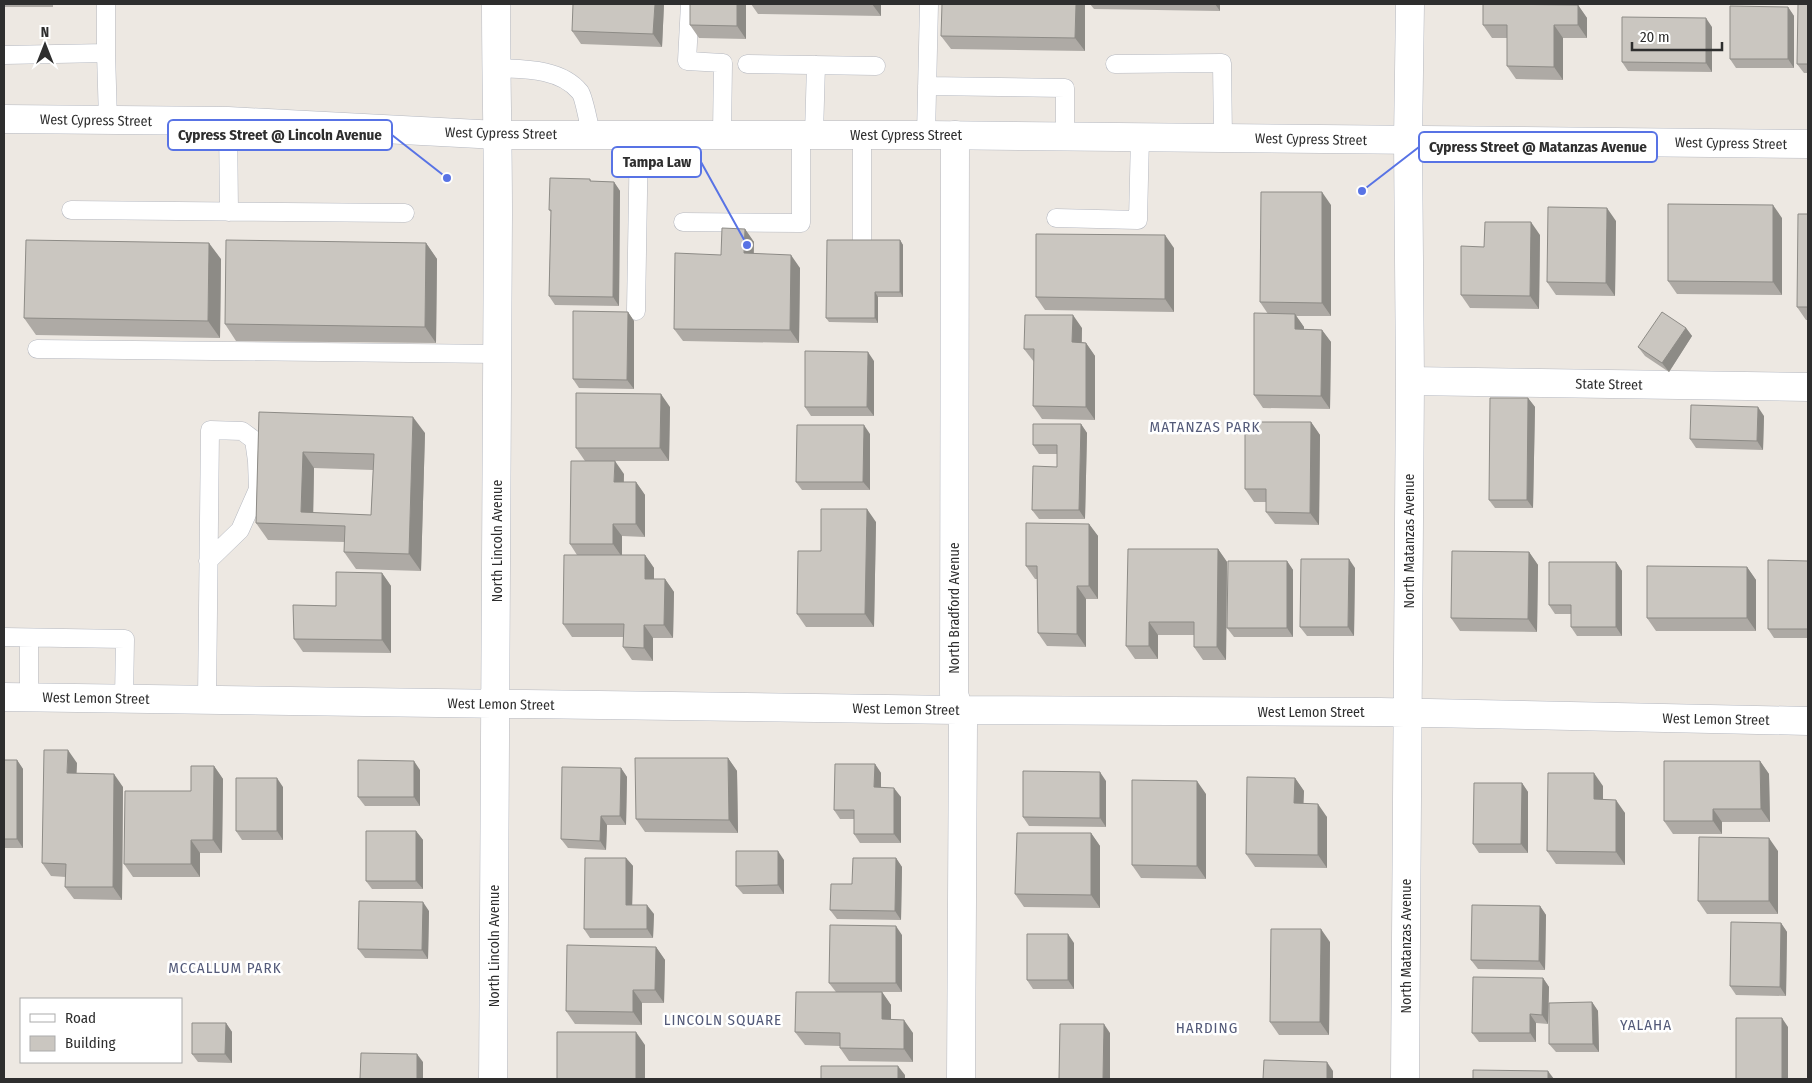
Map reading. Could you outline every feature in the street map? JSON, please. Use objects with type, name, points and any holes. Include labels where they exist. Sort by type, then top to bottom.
[{"type":"street","name":"North Lincoln Avenue","points":[[493,1079],[498,354],[496,4]]},
{"type":"street","name":"North Matanzas Avenue","points":[[1406,1079],[1410,4]]},
{"type":"street","name":"West Cypress Street","points":[[4,119],[228,121],[498,135],[956,135],[1808,144]]},
{"type":"street","name":"North Bradford Avenue","points":[[956,135],[954,694],[963,724],[961,1079]]},
{"type":"street","name":"State Street","points":[[1410,381],[1808,387]]},
{"type":"street","name":"West Lemon Street","points":[[16,697],[958,710],[1370,712],[1808,720]]},
{"type":"lane","points":[[106,4],[108,120]]},
{"type":"lane","points":[[690,4],[687,61],[723,63],[722,134]]},
{"type":"lane","points":[[926,135],[929,4]]},
{"type":"lane","points":[[4,55],[106,53]]},
{"type":"lane","points":[[1115,64],[1222,63],[1222,138]]},
{"type":"lane","points":[[747,64],[876,66]]},
{"type":"lane","points":[[683,222],[800,223],[816,65]]},
{"type":"lane","points":[[496,68],[528,69],[562,78],[581,93],[591,134]]},
{"type":"lane","points":[[927,86],[1065,88],[1064,136]]},
{"type":"lane","points":[[228,121],[229,212]]},
{"type":"lane","points":[[636,311],[639,134]]},
{"type":"lane","points":[[862,135],[862,241]]},
{"type":"lane","points":[[1056,218],[1138,220],[1140,137]]},
{"type":"lane","points":[[71,210],[405,213]]},
{"type":"lane","points":[[38,350],[498,354]]},
{"type":"lane","points":[[207,700],[208,561],[210,430],[242,431],[254,440],[258,489],[240,530],[208,561]]},
{"type":"lane","points":[[4,638],[125,639],[124,699]]},
{"type":"lane","points":[[16,697],[29,638]]},
{"type":"building","points":[[573,4],[655,4],[653,34],[572,31]]},
{"type":"building","points":[[690,4],[737,4],[737,26],[690,25]]},
{"type":"building","points":[[942,4],[1076,4],[1075,38],[941,36]]},
{"type":"building","points":[[1483,4],[1578,5],[1578,25],[1554,25],[1554,67],[1507,66],[1507,25],[1483,25]]},
{"type":"building","points":[[1798,4],[1808,4],[1808,64],[1797,64]]},
{"type":"building","points":[[1730,6],[1788,7],[1788,59],[1730,59]]},
{"type":"building","points":[[1622,17],[1706,18],[1706,63],[1622,62]]},
{"type":"building","points":[[550,178],[614,182],[613,297],[549,296]]},
{"type":"building","points":[[1261,192],[1322,192],[1322,303],[1260,302]]},
{"type":"building","points":[[1668,204],[1773,205],[1773,282],[1668,281]]},
{"type":"building","points":[[1548,207],[1607,208],[1606,283],[1547,282]]},
{"type":"building","points":[[1798,214],[1808,214],[1808,307],[1797,307]]},
{"type":"building","points":[[1485,222],[1531,222],[1530,296],[1461,295],[1461,246],[1484,247]]},
{"type":"building","points":[[722,228],[745,229],[744,253],[791,255],[790,330],[674,329],[675,253],[721,255]]},
{"type":"building","points":[[1036,234],[1165,235],[1165,299],[1036,297]]},
{"type":"building","points":[[26,240],[209,243],[208,321],[24,318]]},
{"type":"building","points":[[226,240],[426,243],[425,327],[225,324]]},
{"type":"building","points":[[827,240],[900,240],[900,292],[875,292],[875,318],[826,318]]},
{"type":"building","points":[[573,311],[628,312],[627,380],[573,379]]},
{"type":"building","points":[[1662,312],[1686,328],[1662,363],[1638,347]]},
{"type":"building","points":[[1254,313],[1295,314],[1295,329],[1322,330],[1321,396],[1254,395]]},
{"type":"building","points":[[1025,315],[1073,315],[1072,342],[1086,343],[1086,407],[1033,406],[1034,349],[1024,349]]},
{"type":"building","points":[[805,351],[868,352],[867,407],[805,407]]},
{"type":"building","points":[[576,393],[661,394],[660,448],[576,448]]},
{"type":"building","points":[[1490,398],[1528,398],[1527,500],[1489,500]]},
{"type":"building","points":[[1691,405],[1758,407],[1757,441],[1690,439]]},
{"type":"building","points":[[259,412],[413,417],[409,554],[344,552],[345,526],[256,523]],"holes":[[[303,452],[374,454],[371,515],[301,512]]]},
{"type":"building","points":[[1245,422],[1311,422],[1310,513],[1266,512],[1266,489],[1245,489]]},
{"type":"building","points":[[1033,424],[1081,424],[1079,510],[1032,510],[1033,466],[1057,467],[1057,445],[1033,445]]},
{"type":"building","points":[[797,425],[864,425],[863,482],[796,482]]},
{"type":"building","points":[[571,461],[615,461],[614,482],[636,482],[636,524],[613,524],[613,544],[570,544]]},
{"type":"building","points":[[821,509],[867,509],[865,614],[797,614],[798,551],[821,551]]},
{"type":"building","points":[[1026,523],[1089,524],[1089,586],[1077,586],[1077,634],[1038,633],[1037,566],[1026,566]]},
{"type":"building","points":[[1128,549],[1218,549],[1217,647],[1194,647],[1194,622],[1149,622],[1149,646],[1126,646]]},
{"type":"building","points":[[1452,551],[1529,552],[1528,619],[1451,618]]},
{"type":"building","points":[[564,555],[645,555],[645,579],[665,579],[664,625],[644,625],[644,648],[623,647],[624,624],[563,624]]},
{"type":"building","points":[[1301,559],[1349,559],[1348,627],[1300,627]]},
{"type":"building","points":[[1768,560],[1808,561],[1808,629],[1768,629]]},
{"type":"building","points":[[1228,561],[1287,561],[1287,628],[1227,628]]},
{"type":"building","points":[[1549,562],[1616,562],[1616,627],[1571,627],[1571,605],[1549,605]]},
{"type":"building","points":[[1647,566],[1747,567],[1747,618],[1647,618]]},
{"type":"building","points":[[336,572],[382,573],[382,640],[294,639],[293,605],[336,606]]},
{"type":"building","points":[[44,750],[68,750],[67,773],[114,774],[113,887],[65,887],[66,864],[42,863]]},
{"type":"building","points":[[635,758],[728,758],[729,820],[636,819]]},
{"type":"building","points":[[4,760],[17,760],[17,839],[4,839]]},
{"type":"building","points":[[358,760],[414,761],[414,797],[358,797]]},
{"type":"building","points":[[1664,761],[1760,761],[1761,809],[1713,809],[1713,821],[1664,821]]},
{"type":"building","points":[[835,764],[875,764],[874,787],[894,788],[894,834],[854,834],[854,810],[834,810]]},
{"type":"building","points":[[191,766],[214,766],[213,840],[191,840],[191,864],[124,864],[125,791],[191,791]]},
{"type":"building","points":[[562,767],[621,768],[620,816],[601,816],[600,841],[561,839]]},
{"type":"building","points":[[1023,771],[1100,772],[1100,818],[1023,817]]},
{"type":"building","points":[[1548,773],[1594,773],[1594,799],[1616,800],[1616,852],[1547,851]]},
{"type":"building","points":[[1247,777],[1295,778],[1294,803],[1318,804],[1318,855],[1246,854]]},
{"type":"building","points":[[236,778],[277,778],[277,831],[236,831]]},
{"type":"building","points":[[1132,780],[1197,781],[1197,866],[1132,865]]},
{"type":"building","points":[[1474,783],[1522,783],[1521,844],[1473,844]]},
{"type":"building","points":[[366,831],[416,831],[416,881],[366,881]]},
{"type":"building","points":[[1017,833],[1091,833],[1091,895],[1015,894]]},
{"type":"building","points":[[1699,837],[1769,838],[1769,901],[1698,901]]},
{"type":"building","points":[[736,851],[778,851],[778,885],[736,886]]},
{"type":"building","points":[[585,858],[626,858],[626,905],[647,905],[647,929],[584,929]]},
{"type":"building","points":[[853,858],[896,858],[895,911],[830,910],[831,884],[852,884]]},
{"type":"building","points":[[359,901],[423,902],[422,950],[358,949]]},
{"type":"building","points":[[1472,905],[1540,906],[1539,961],[1471,960]]},
{"type":"building","points":[[1731,922],[1781,923],[1780,987],[1730,986]]},
{"type":"building","points":[[830,925],[896,926],[896,983],[829,983]]},
{"type":"building","points":[[1271,929],[1321,929],[1320,1022],[1270,1022]]},
{"type":"building","points":[[1027,934],[1068,934],[1068,980],[1027,980]]},
{"type":"building","points":[[567,945],[656,947],[655,990],[633,990],[633,1012],[566,1011]]},
{"type":"building","points":[[1473,977],[1543,978],[1542,1015],[1530,1014],[1530,1033],[1472,1033]]},
{"type":"building","points":[[796,992],[882,992],[882,1019],[904,1020],[904,1049],[840,1048],[840,1033],[795,1032]]},
{"type":"building","points":[[1592,1002],[1593,1044],[1549,1044],[1549,1003]]},
{"type":"building","points":[[1736,1018],[1782,1018],[1782,1079],[1736,1079]]},
{"type":"building","points":[[192,1023],[226,1023],[225,1054],[192,1054]]},
{"type":"building","points":[[1060,1024],[1104,1024],[1103,1079],[1059,1079]]},
{"type":"building","points":[[557,1032],[636,1032],[636,1079],[557,1079]]},
{"type":"building","points":[[361,1053],[417,1054],[417,1079],[360,1079]]},
{"type":"building","points":[[1264,1060],[1327,1062],[1327,1079],[1263,1079]]},
{"type":"building","points":[[821,1066],[898,1066],[898,1079],[821,1079]]},
{"type":"building","points":[[1473,1070],[1548,1071],[1548,1079],[1473,1079]]},
{"type":"place","name":"Cypress Street @ Lincoln Avenue","points":[[447,178]]},
{"type":"place","name":"Cypress Street @ Matanzas Avenue","points":[[1362,191]]},
{"type":"place","name":"Tampa Law","points":[[747,245]]},
{"type":"district","name":"MATANZAS PARK","points":[[1205,427]]},
{"type":"district","name":"MCCALLUM PARK","points":[[225,968]]},
{"type":"district","name":"LINCOLN SQUARE","points":[[723,1020]]},
{"type":"district","name":"YALAHA","points":[[1646,1025]]},
{"type":"district","name":"HARDING","points":[[1207,1028]]}]
